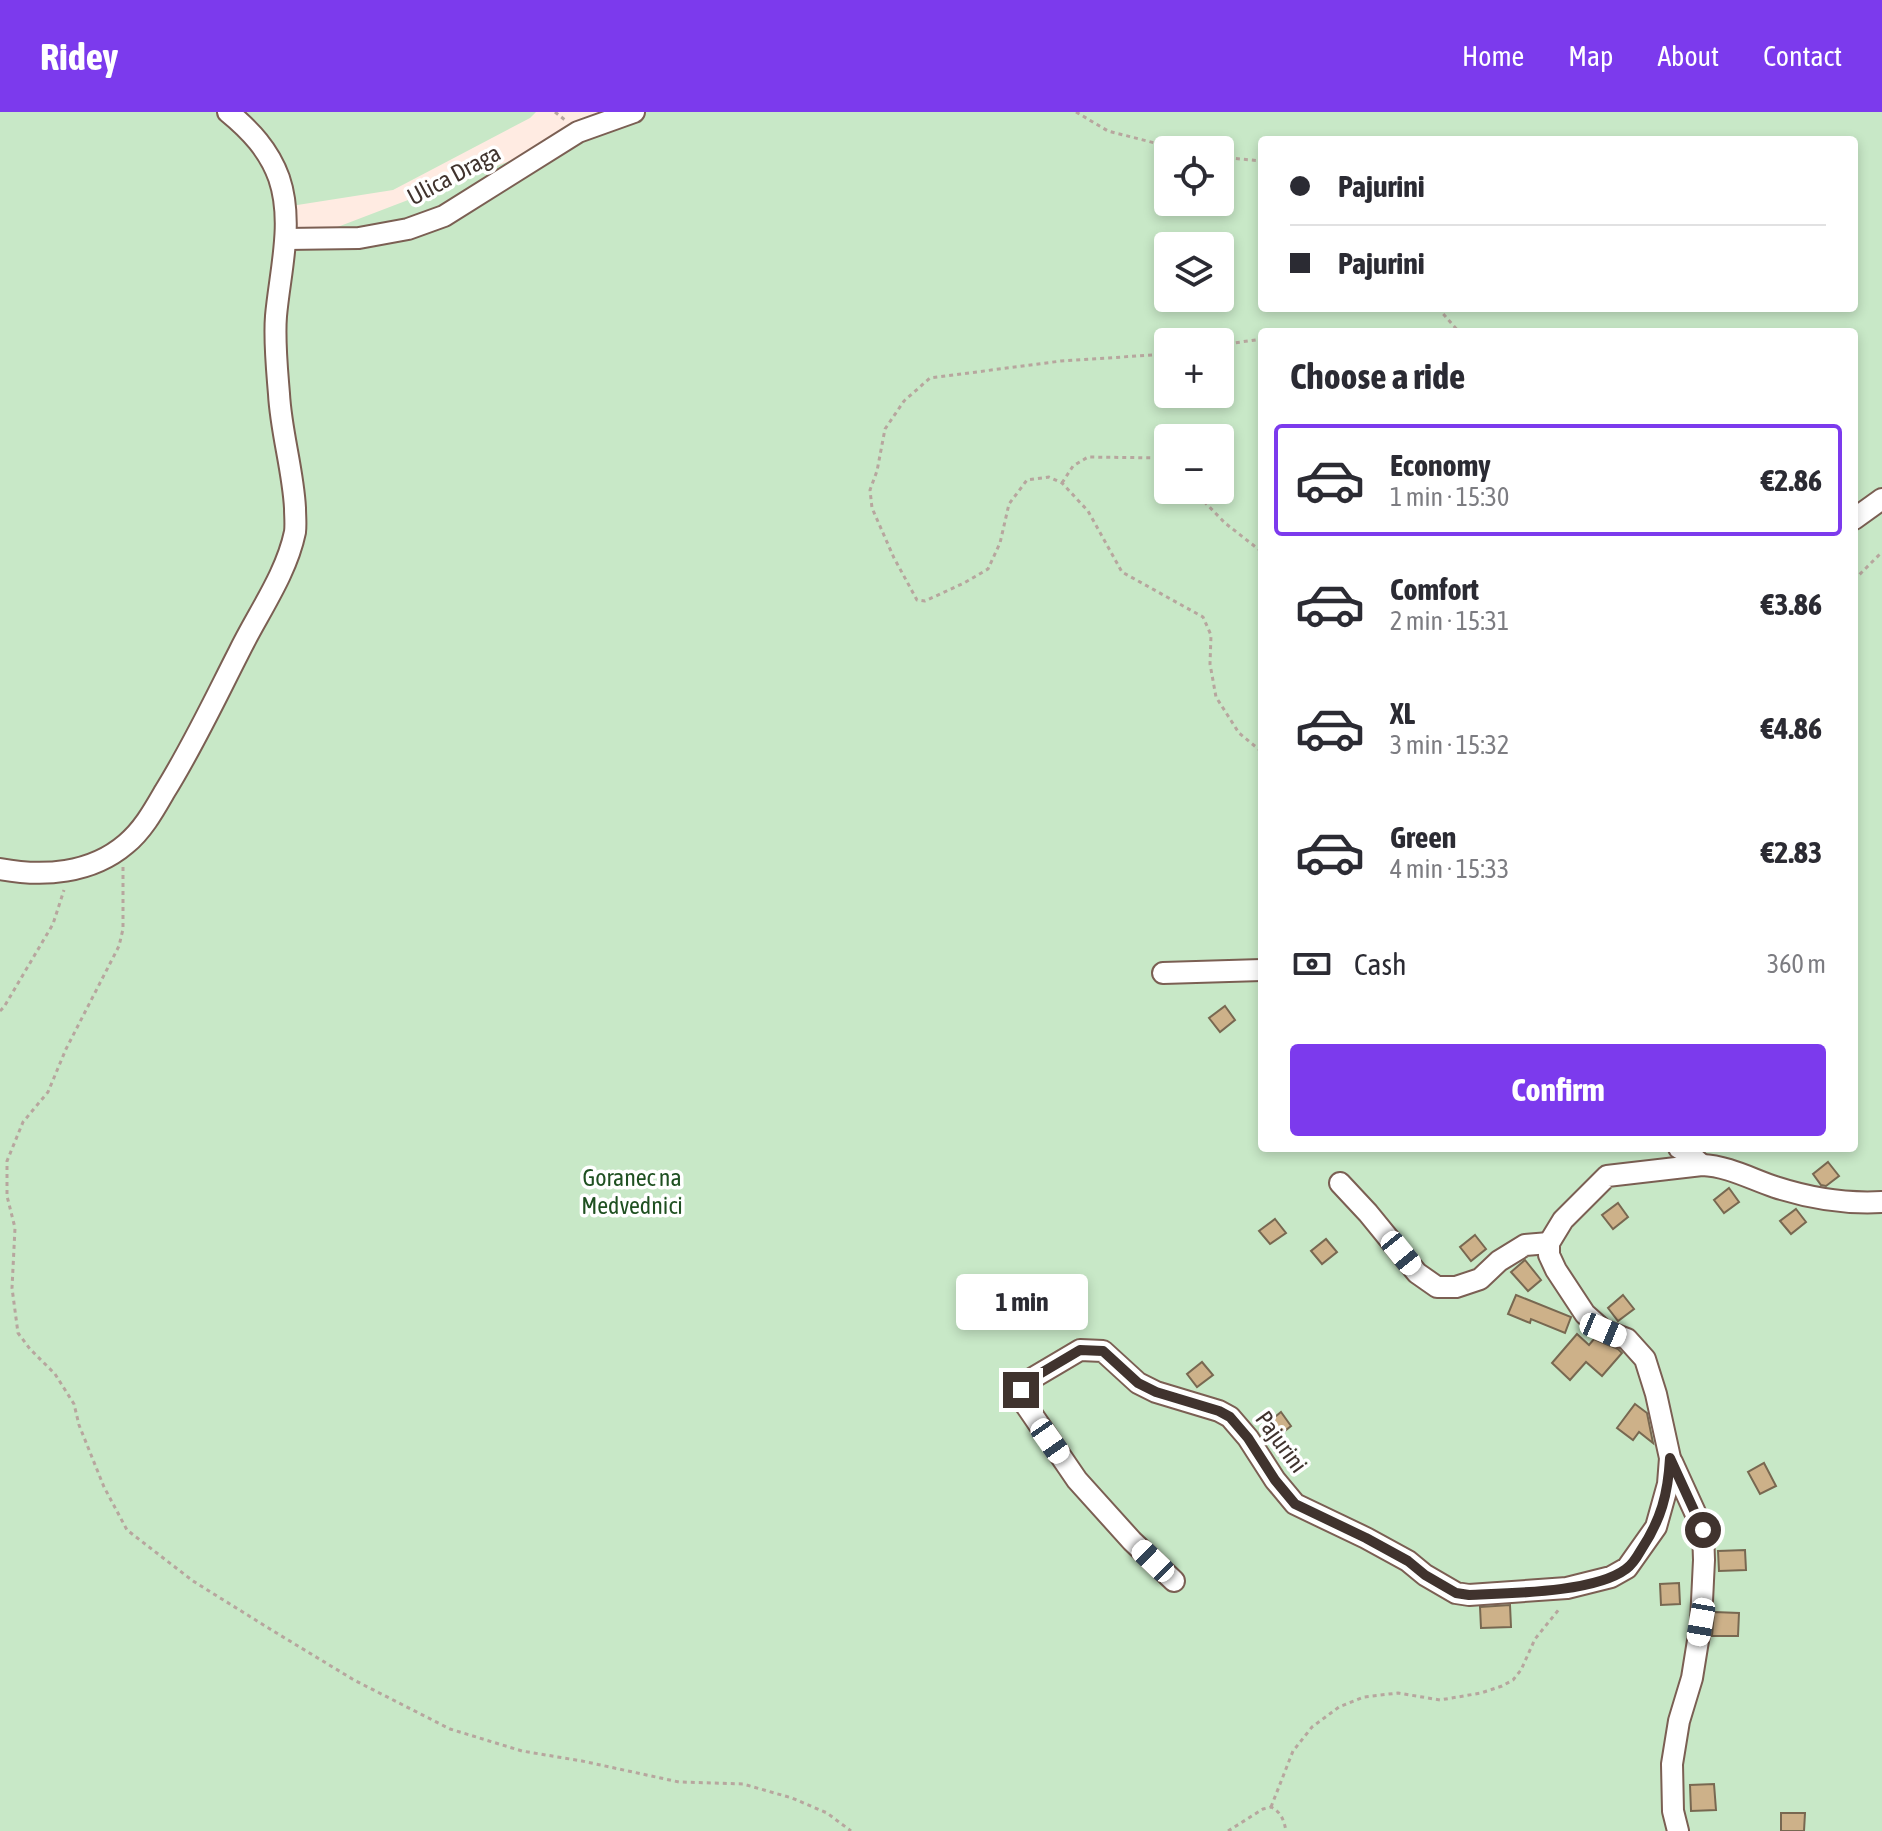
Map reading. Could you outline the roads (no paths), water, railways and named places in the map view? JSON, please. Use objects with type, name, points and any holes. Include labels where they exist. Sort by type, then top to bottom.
[{"type":"street","points":[[0,869],[24,873],[71,871],[102,860],[126,844],[148,819],[190,750],[289,557],[296,527],[279,397],[276,319],[286,239],[284,201],[279,177],[266,152],[248,129],[228,112]]},
{"type":"street","name":"Ulica Draga","points":[[286,239],[359,238],[408,229],[444,216],[578,132],[634,112]]},
{"type":"street","points":[[1858,516],[1882,499]]},
{"type":"street","points":[[1163,973],[1258,970]]},
{"type":"street","points":[[1687,1152],[1702,1165]]},
{"type":"street","points":[[1340,1183],[1417,1273],[1437,1287],[1456,1287],[1480,1279],[1499,1261],[1525,1245],[1549,1243],[1563,1220],[1607,1176],[1714,1166],[1777,1188],[1823,1198],[1858,1203],[1882,1202]]},
{"type":"street","name":"Pajurini","points":[[1549,1243],[1549,1255],[1556,1270],[1585,1314],[1603,1330],[1627,1339],[1645,1359],[1670,1458],[1703,1530],[1701,1622],[1672,1764],[1673,1811],[1678,1831]]},
{"type":"street","name":"Pajurini","points":[[1174,1581],[1132,1541],[1077,1480],[1025,1404],[1021,1390],[1031,1379],[1080,1350],[1103,1351],[1138,1383],[1230,1417],[1295,1504],[1408,1561],[1456,1593],[1469,1595],[1572,1587],[1611,1577],[1627,1568],[1656,1527],[1668,1484],[1670,1458]]},
{"type":"park label","name":"Goranec na Medvednici","points":[[632,1192]]}]
